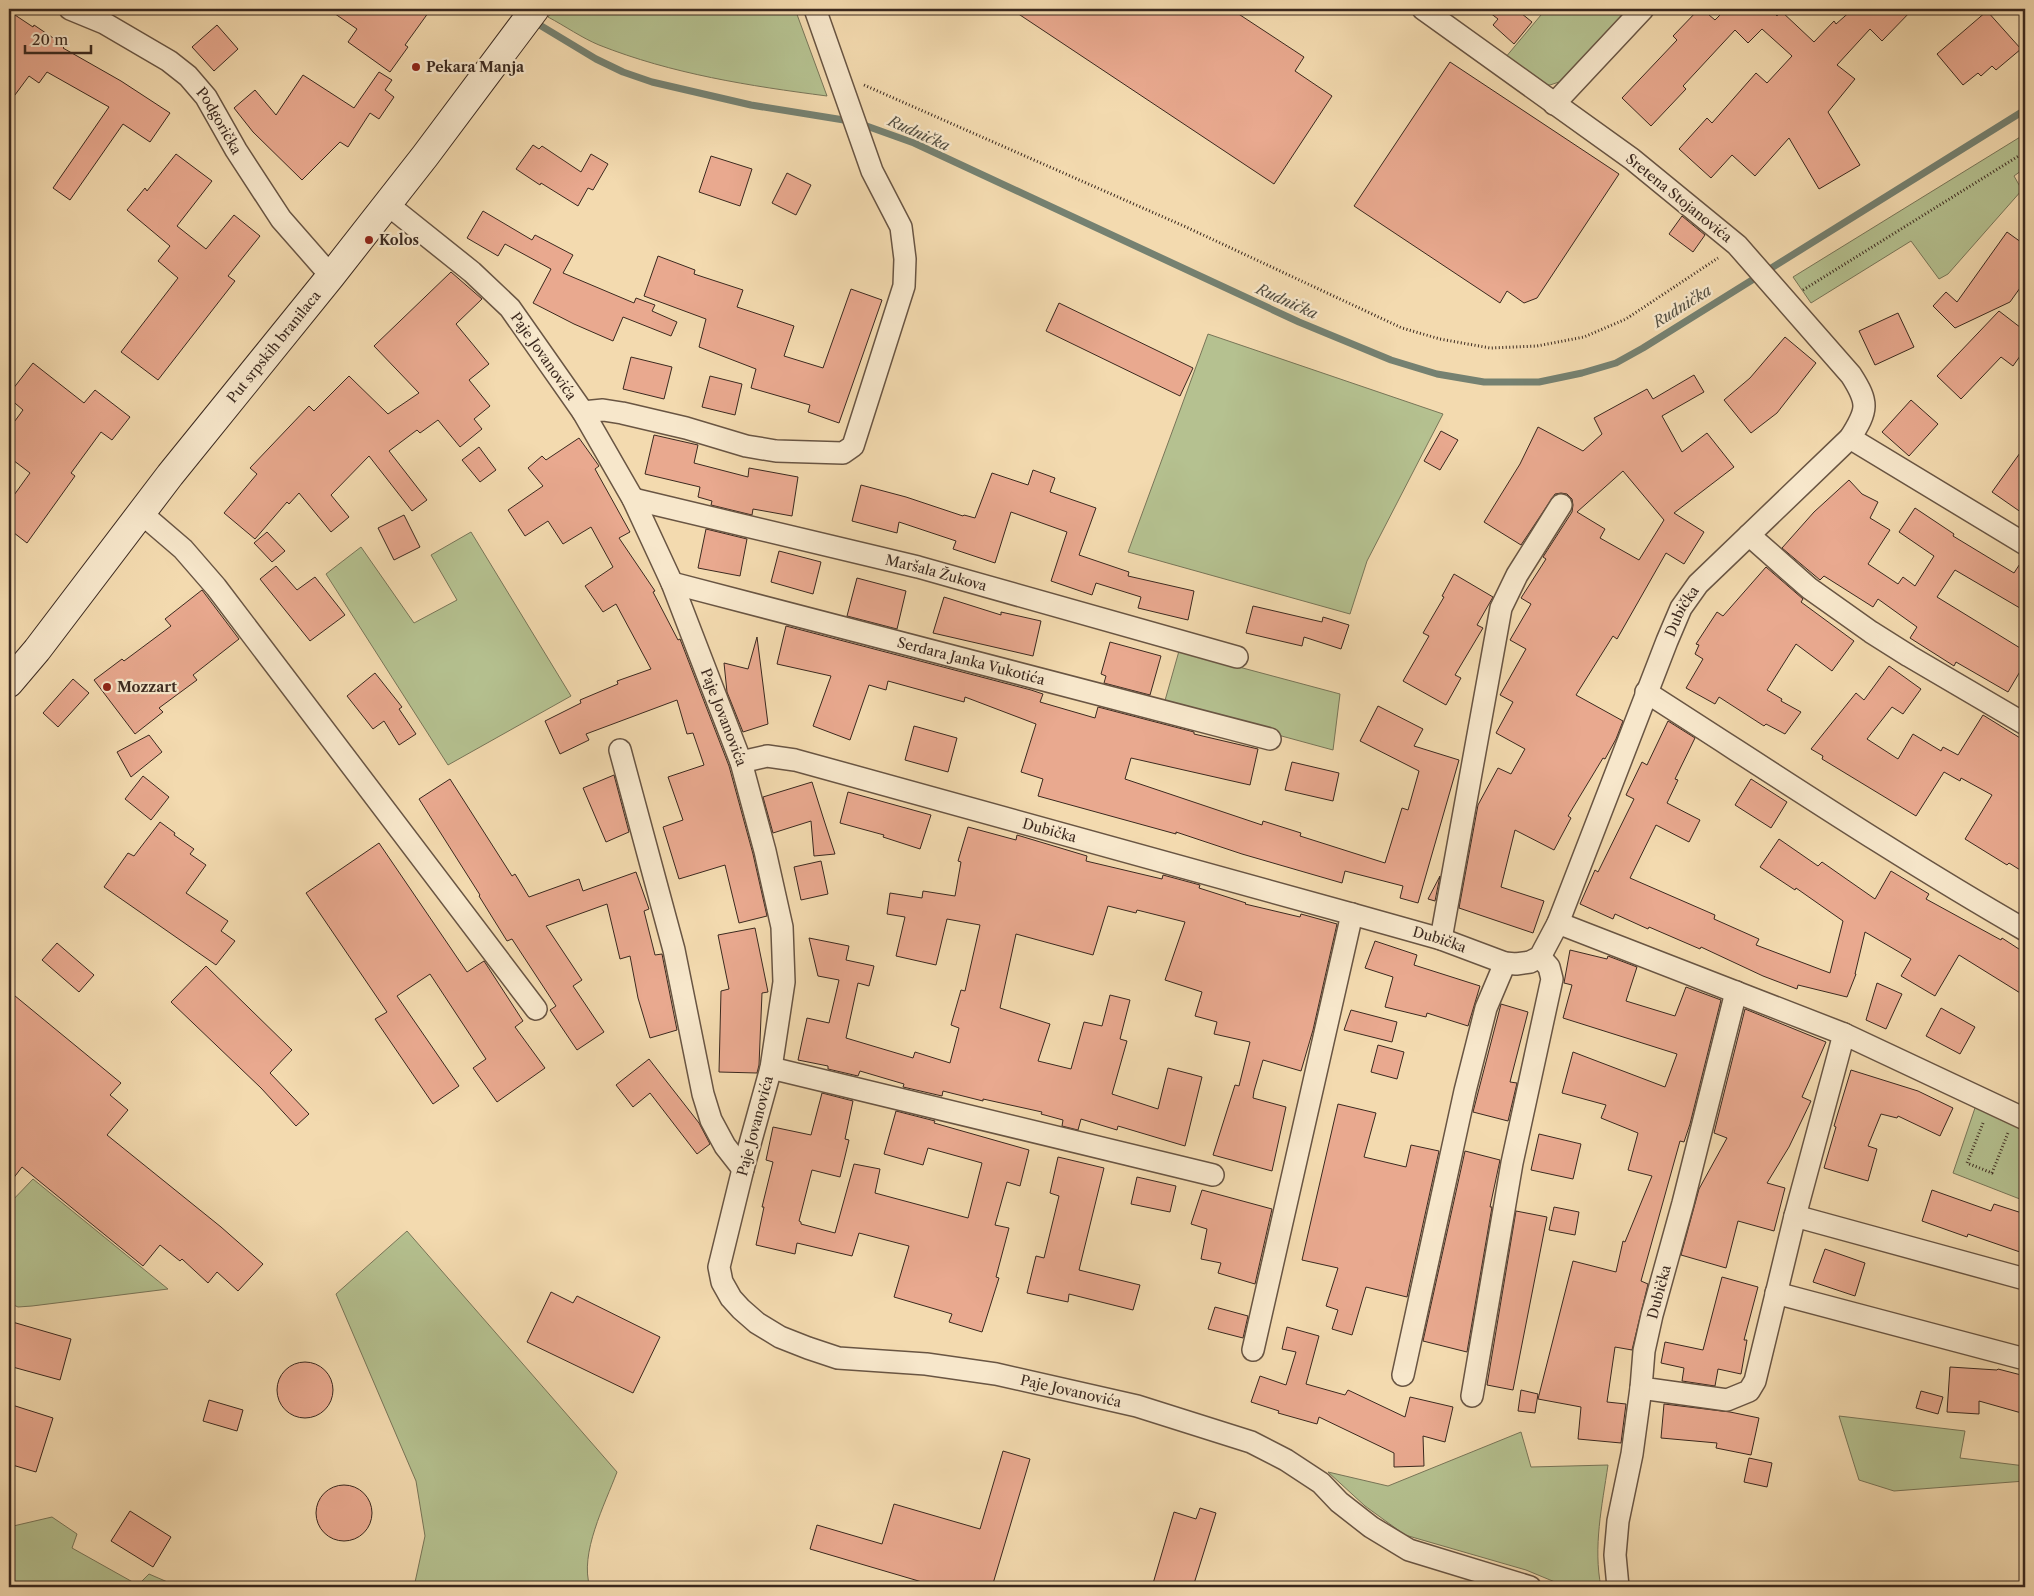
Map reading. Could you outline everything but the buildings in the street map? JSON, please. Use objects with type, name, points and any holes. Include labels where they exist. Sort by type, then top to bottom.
[{"type":"main road","name":"Put srpskih branilaca","points":[[9,683],[388,204],[535,9]]},
{"type":"street","name":"Podgorička","points":[[70,9],[104,23],[170,62],[188,76],[206,97],[236,150],[281,219],[331,276]]},
{"type":"street","points":[[583,412],[603,410],[622,413],[686,428],[746,446],[776,451],[842,452],[853,446],[904,286],[905,259],[901,226],[872,171],[815,9]]},
{"type":"street","name":"Sretena Stojanovića","points":[[1423,9],[1632,159],[1743,251],[1851,375],[1861,390],[1866,405],[1864,414],[1850,438]]},
{"type":"street","points":[[1554,104],[1643,9]]},
{"type":"street","name":"Paje Jovanovića","points":[[388,204],[472,272],[510,308],[583,412],[633,499],[672,583],[741,762],[765,851],[782,927],[784,982],[771,1068],[743,1169],[719,1267],[722,1282],[731,1298],[757,1323],[780,1337],[838,1358],[926,1364],[996,1374],[1137,1406],[1251,1442],[1286,1460],[1314,1479],[1370,1527],[1409,1550],[1530,1587]]},
{"type":"street","points":[[1850,438],[2025,544]]},
{"type":"street","name":"Dubička","points":[[741,762],[767,756],[795,760],[1441,939],[1505,963],[1523,964],[1540,957],[1558,924],[1646,692],[1681,608],[1698,584],[1850,438]]},
{"type":"street","name":"Maršala Žukova","points":[[633,499],[918,567],[1237,657]]},
{"type":"street","points":[[1441,939],[1501,608],[1517,575],[1561,505]]},
{"type":"street","points":[[141,514],[183,549],[216,587],[536,1010]]},
{"type":"street","points":[[1749,535],[1809,588],[1871,632],[2025,724]]},
{"type":"street","name":"Serdara Janka Vukotića","points":[[672,583],[1270,739]]},
{"type":"street","points":[[1646,692],[1849,822],[2025,930]]},
{"type":"street","points":[[620,750],[674,950],[703,1094],[711,1120],[725,1146],[743,1169]]},
{"type":"street","points":[[1253,1350],[1352,914]]},
{"type":"street","points":[[1558,924],[1844,1034],[2025,1119]]},
{"type":"street","points":[[1472,1396],[1512,1163],[1552,979],[1549,967],[1540,957]]},
{"type":"street","points":[[1403,1375],[1465,1091],[1486,1008],[1505,963]]},
{"type":"street","name":"Dubička","points":[[1618,1587],[1615,1555],[1618,1521],[1632,1454],[1644,1351],[1652,1315],[1684,1203],[1736,992]]},
{"type":"street","points":[[1641,1388],[1727,1400],[1749,1391],[1755,1381],[1795,1216],[1844,1034]]},
{"type":"street","points":[[771,1068],[1213,1175]]},
{"type":"street","points":[[1795,1216],[2025,1279]]},
{"type":"street","points":[[1776,1293],[2025,1360]]},
{"type":"path","points":[[863,85],[1186,227],[1402,328],[1440,339],[1490,348],[1537,346],[1584,338],[1626,319],[1743,251]]},
{"type":"path","points":[[1781,295],[2025,152]]},
{"type":"path","points":[[1992,1125],[1984,1122],[1967,1163],[1992,1172],[2008,1132],[2000,1128]]},
{"type":"green space","points":[[555,9],[795,9],[827,96],[712,78],[655,64],[599,45],[580,35],[548,17]]},
{"type":"green space","points":[[1546,9],[1632,9],[1565,80],[1550,85],[1543,85],[1505,58]]},
{"type":"green space","points":[[2025,134],[2025,168],[2014,176],[2022,190],[1948,274],[1939,279],[1911,241],[1811,303],[1793,277]]},
{"type":"green space","points":[[1208,334],[1443,414],[1367,561],[1350,614],[1128,552]]},
{"type":"green space","points":[[471,532],[571,696],[448,765],[326,574],[361,547],[414,623],[457,600],[431,555]]},
{"type":"green space","points":[[1179,651],[1340,694],[1333,750],[1164,704]]},
{"type":"green space","points":[[1976,1105],[2025,1126],[2025,1201],[1953,1173]]},
{"type":"green space","points":[[33,1179],[168,1289],[32,1306],[18,1307],[9,1303],[9,1204]]},
{"type":"green space","points":[[407,1231],[617,1472],[600,1514],[591,1545],[588,1560],[590,1587],[414,1587],[425,1536],[416,1481],[336,1294]]},
{"type":"green space","points":[[1839,1416],[1965,1431],[1960,1458],[2025,1466],[2025,1481],[1894,1491],[1859,1480]]},
{"type":"green space","points":[[1521,1432],[1531,1467],[1608,1465],[1598,1542],[1601,1587],[1567,1587],[1526,1570],[1405,1535],[1365,1506],[1328,1472],[1388,1486]]},
{"type":"green space","points":[[52,1517],[77,1534],[72,1548],[138,1585],[149,1574],[179,1587],[9,1587],[9,1527]]},
{"type":"waterway","name":"Rudnička","points":[[533,21],[596,59],[623,72],[652,82],[751,105],[850,121]]},
{"type":"waterway","name":"Rudnička","points":[[861,124],[914,143],[1299,322],[1391,360],[1437,374],[1484,382],[1539,382],[1582,373],[1616,363],[1643,348],[2025,110]]},
{"type":"place","name":"Pekara Manja","points":[[416,67]]},
{"type":"place","name":"Kolos","points":[[369,240]]},
{"type":"place","name":"Mozzart","points":[[107,687]]}]
